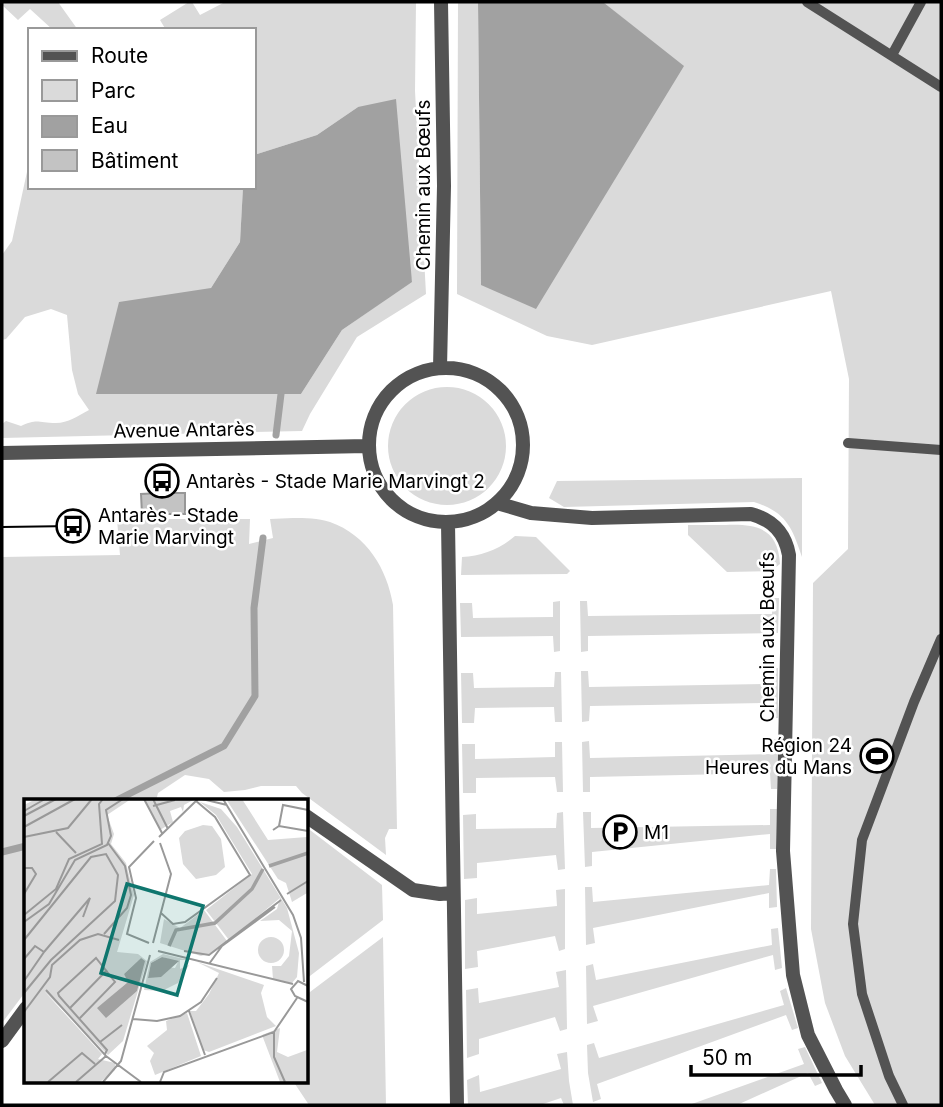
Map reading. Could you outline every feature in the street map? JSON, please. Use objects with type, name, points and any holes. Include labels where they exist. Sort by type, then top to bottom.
[{"type":"street","name":"Chemin aux Bœufs","points":[[440,368],[444,186],[441,2]]},
{"type":"street","points":[[440,368],[464,370],[486,379],[505,394],[517,415],[523,438],[522,462],[513,485],[498,503],[483,514],[466,521],[448,523],[423,520],[401,509],[392,501],[383,492],[371,470],[367,446],[371,423],[381,402],[397,384],[417,373],[440,368]]},
{"type":"street","name":"Avenue Antarès","points":[[2,453],[367,446]]},
{"type":"street","name":"Chemin aux Bœufs","points":[[498,503],[531,513],[592,518],[751,514],[766,519],[782,534],[789,555],[783,851],[793,975],[808,1035],[845,1105]]},
{"type":"street","points":[[448,523],[457,1105]]},
{"type":"street","points":[[308,817],[413,890],[453,893]]},
{"type":"street","points":[[2,1041],[24,1011]]},
{"type":"lane","points":[[807,2],[941,87]]},
{"type":"lane","points":[[892,55],[920,2]]},
{"type":"lane","points":[[848,443],[941,450]]},
{"type":"lane","points":[[903,1105],[889,1076],[862,994],[853,924],[862,840],[941,639]]},
{"type":"green space","points":[[2,2],[58,2],[77,28],[51,28],[30,9],[18,20]]},
{"type":"green space","points":[[189,2],[192,2],[200,15],[225,2],[416,2],[415,91],[426,294],[357,337],[302,431],[2,438],[2,424],[6,421],[21,426],[35,422],[60,423],[89,410],[78,394],[72,370],[67,315],[51,309],[25,317],[6,339],[2,340],[2,255],[12,241],[28,167],[28,189],[243,189],[240,242],[211,288],[301,394],[342,330],[412,281],[358,107],[317,135],[256,154],[256,28],[165,28],[160,20]]},
{"type":"green space","points":[[458,2],[478,2],[481,285],[683,67],[603,2],[941,2],[941,1105],[875,1105],[845,1056],[825,1003],[811,929],[813,583],[848,549],[849,379],[831,291],[592,345],[547,336],[457,294]]},
{"type":"green space","points":[[447,387],[470,391],[489,404],[502,423],[506,446],[502,469],[489,488],[470,501],[447,505],[424,501],[405,488],[392,469],[388,446],[392,423],[405,404],[424,391]]},
{"type":"green space","points":[[802,478],[802,557],[791,529],[781,516],[754,502],[564,507],[549,498],[557,481]]},
{"type":"green space","points":[[312,518],[343,528],[365,544],[386,579],[393,605],[397,829],[389,829],[385,838],[386,855],[296,786],[261,786],[224,792],[209,779],[185,775],[158,793],[156,799],[24,799],[24,994],[2,1023],[2,557],[120,555],[117,519],[250,519],[249,544],[273,538],[270,519]]},
{"type":"green space","points":[[688,525],[756,527],[770,536],[775,543],[780,564],[771,571],[727,572],[688,535]]},
{"type":"green space","points":[[515,536],[536,537],[570,571],[567,574],[461,575],[462,557],[490,551]]},
{"type":"green space","points":[[772,598],[779,598],[778,633],[588,636],[588,651],[581,652],[580,601],[587,601],[588,616],[772,614]]},
{"type":"green space","points":[[560,601],[560,651],[554,652],[553,636],[461,637],[460,603],[472,603],[473,618],[553,617],[553,602]]},
{"type":"green space","points":[[772,668],[778,668],[778,718],[771,718],[771,703],[590,706],[589,721],[582,722],[581,671],[588,671],[589,687],[771,684]]},
{"type":"green space","points":[[555,672],[561,672],[562,722],[555,722],[554,707],[475,708],[474,723],[462,723],[461,673],[473,673],[474,688],[554,687]]},
{"type":"green space","points":[[771,739],[778,739],[777,789],[771,789],[770,773],[590,777],[590,792],[583,792],[582,742],[589,741],[590,758],[771,754]]},
{"type":"green space","points":[[555,742],[562,742],[563,792],[557,792],[555,777],[476,778],[476,793],[463,793],[462,744],[475,744],[475,759],[555,757]]},
{"type":"green space","points":[[770,809],[777,809],[776,849],[770,849],[770,834],[592,852],[592,866],[585,867],[583,812],[591,812],[591,828],[770,825]]},
{"type":"green space","points":[[563,812],[565,869],[558,870],[556,855],[477,863],[477,878],[464,879],[463,815],[476,814],[476,829],[556,828],[557,813]]},
{"type":"green space","points":[[308,829],[382,885],[383,920],[308,977]]},
{"type":"green space","points":[[770,869],[776,869],[777,907],[769,908],[769,893],[593,928],[595,943],[586,945],[585,887],[592,887],[593,902],[769,885]]},
{"type":"green space","points":[[565,889],[565,949],[559,951],[555,936],[477,951],[478,967],[465,969],[465,900],[477,898],[477,914],[557,906],[556,890]]},
{"type":"green space","points":[[778,928],[782,968],[775,970],[773,955],[593,1006],[598,1021],[587,1024],[586,966],[593,964],[596,980],[772,945],[771,929]]},
{"type":"green space","points":[[383,937],[386,1105],[309,1105],[294,1082],[308,1082],[308,993]]},
{"type":"green space","points":[[566,970],[567,1029],[560,1031],[555,1017],[479,1039],[479,1054],[467,1058],[466,990],[478,988],[479,1003],[559,987],[556,972]]},
{"type":"green space","points":[[786,988],[798,1028],[792,1030],[786,1015],[597,1084],[601,1099],[593,1102],[587,1045],[594,1043],[599,1058],[784,1005],[780,991]]},
{"type":"green space","points":[[805,1047],[822,1083],[815,1086],[808,1073],[737,1105],[689,1105],[804,1064],[798,1049]]},
{"type":"green space","points":[[567,1052],[573,1105],[564,1105],[561,1098],[540,1105],[468,1105],[467,1080],[479,1075],[480,1092],[561,1069],[557,1054]]},
{"type":"water","points":[[478,2],[603,2],[684,66],[536,309],[481,285]]},
{"type":"water","points":[[396,99],[412,282],[342,330],[301,394],[96,394],[119,302],[211,288],[240,242],[243,189],[256,189],[256,154],[317,135],[358,107]]},
{"type":"building","points":[[185,493],[185,514],[142,514],[141,494]]},
{"type":"waterway","points":[[276,435],[281,394]]},
{"type":"waterway","points":[[119,799],[224,746],[255,696],[254,608],[263,538]]},
{"type":"waterway","points":[[2,852],[24,846]]},
{"type":"tram line","points":[[2,527],[73,526]]},
{"type":"place","name":"Antarès - Stade Marie Marvingt 2","points":[[162,481]]},
{"type":"place","name":"Antarès - Stade Marie Marvingt","points":[[73,526]]},
{"type":"place","name":"Région 24 Heures du Mans","points":[[877,756]]},
{"type":"place","name":"M1","points":[[620,832]]}]
